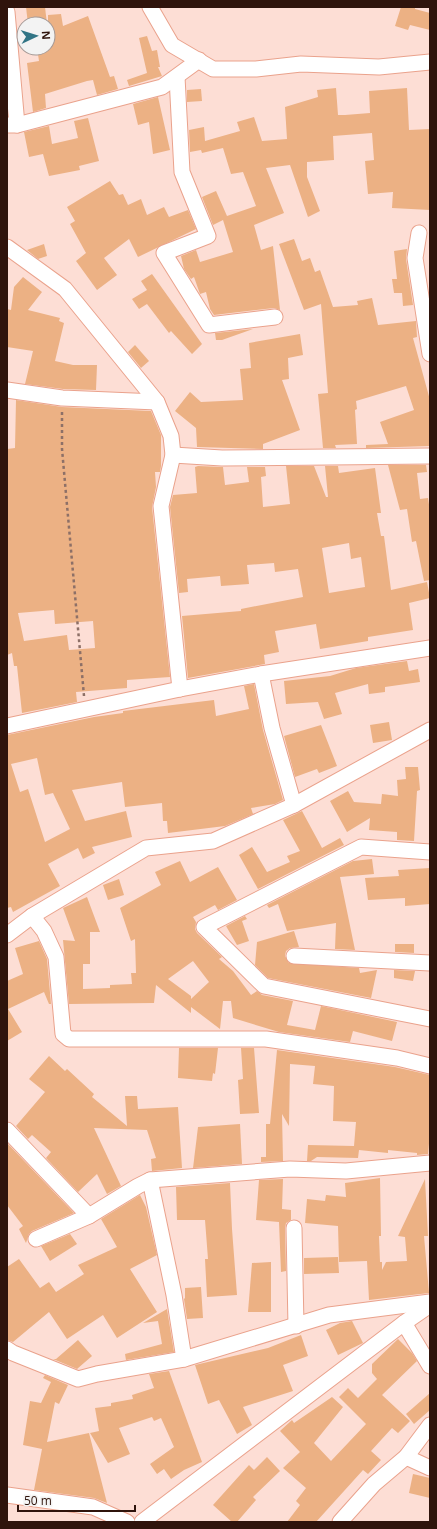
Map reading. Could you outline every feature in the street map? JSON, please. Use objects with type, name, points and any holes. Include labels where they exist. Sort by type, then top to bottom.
[{"type":"street","points":[[150,7],[172,45],[199,60],[213,70],[256,69],[301,64],[379,67],[430,62]]},
{"type":"street","points":[[7,12],[12,125],[162,87],[199,60]]},
{"type":"street","points":[[177,76],[182,172],[208,236],[164,253],[209,325],[275,317]]},
{"type":"street","points":[[419,233],[415,258],[430,354]]},
{"type":"street","points":[[7,247],[65,289],[157,402],[171,436],[173,455],[161,506],[180,689]]},
{"type":"street","points":[[7,390],[62,398],[157,402]]},
{"type":"street","points":[[173,455],[222,458],[430,456]]},
{"type":"street","points":[[7,726],[180,689],[261,674],[430,648]]},
{"type":"street","points":[[261,674],[272,728],[294,804]]},
{"type":"street","points":[[7,935],[32,916],[146,848],[213,841],[294,804],[430,730]]},
{"type":"street","points":[[430,852],[361,847],[204,927],[264,986],[430,1019]]},
{"type":"street","points":[[32,916],[44,931],[56,957],[63,1034],[69,1039],[266,1039],[397,1058],[430,1066]]},
{"type":"street","points":[[294,956],[430,963]]},
{"type":"street","points":[[7,1130],[89,1216]]},
{"type":"street","points":[[36,1239],[89,1216],[150,1180],[290,1169],[346,1171],[430,1163],[430,1174]]},
{"type":"street","points":[[150,1180],[174,1295],[184,1359]]},
{"type":"street","points":[[294,1228],[296,1326]]},
{"type":"street","points":[[7,1349],[12,1353],[78,1380],[97,1374],[184,1359],[330,1315],[430,1302]]},
{"type":"street","points":[[142,1522],[404,1323],[430,1305]]},
{"type":"street","points":[[404,1323],[430,1366]]},
{"type":"street","points":[[340,1522],[374,1484],[406,1457],[430,1425]]},
{"type":"street","points":[[406,1457],[430,1468]]},
{"type":"street","points":[[7,1495],[93,1507],[127,1522]]},
{"type":"path","points":[[62,398],[62,449],[85,710]]},
{"type":"building","points":[[26,7],[45,7],[46,16],[27,16]]},
{"type":"building","points":[[401,7],[415,7],[415,9],[430,13],[430,30],[410,25],[408,30],[395,26]]},
{"type":"building","points":[[61,14],[63,26],[88,16],[110,77],[114,76],[118,89],[97,95],[93,80],[87,81],[45,94],[46,108],[33,112],[27,63],[39,61],[38,56],[56,56],[56,16],[48,15]]},
{"type":"building","points":[[147,36],[152,51],[157,50],[160,67],[158,67],[162,76],[129,86],[127,80],[147,73],[139,38]]},
{"type":"building","points":[[336,88],[338,115],[345,115],[370,113],[369,91],[407,88],[409,130],[430,129],[430,210],[392,208],[393,192],[368,194],[365,161],[374,160],[372,133],[333,136],[334,160],[307,162],[307,177],[320,211],[308,217],[290,165],[266,168],[284,213],[254,225],[261,250],[273,246],[280,310],[274,308],[214,315],[210,309],[206,292],[200,294],[194,277],[191,279],[184,269],[181,256],[196,250],[200,262],[233,252],[223,220],[213,225],[202,197],[216,191],[227,216],[256,206],[243,172],[231,174],[223,148],[202,153],[201,150],[190,152],[189,130],[204,127],[205,141],[240,131],[237,122],[254,117],[262,141],[287,139],[285,107],[318,97],[317,90]]},
{"type":"building","points":[[201,89],[202,101],[187,102],[187,90]]},
{"type":"building","points":[[158,97],[170,150],[153,154],[149,122],[138,125],[133,104]]},
{"type":"building","points":[[88,118],[99,161],[79,166],[80,170],[49,176],[43,154],[29,157],[24,132],[49,126],[52,144],[78,138],[74,121]]},
{"type":"building","points":[[110,181],[119,195],[123,194],[128,205],[141,199],[147,215],[164,207],[169,217],[188,210],[196,229],[138,257],[129,239],[104,258],[117,275],[97,290],[76,261],[86,253],[70,224],[75,221],[67,207]]},
{"type":"building","points":[[294,239],[302,261],[310,258],[315,272],[320,270],[333,307],[358,305],[357,301],[372,298],[378,325],[416,321],[417,337],[413,338],[430,400],[430,446],[366,448],[366,445],[388,444],[380,422],[414,410],[406,386],[356,401],[357,409],[355,410],[357,444],[335,445],[336,448],[323,448],[318,394],[328,393],[321,304],[304,310],[279,244]]},
{"type":"building","points":[[44,244],[47,256],[38,259],[27,250]]},
{"type":"building","points":[[407,249],[406,259],[413,305],[403,306],[402,293],[394,293],[392,279],[397,279],[394,251]]},
{"type":"building","points":[[152,274],[202,344],[192,354],[171,331],[169,333],[147,304],[139,309],[132,299],[147,290],[141,281]]},
{"type":"building","points":[[23,277],[42,292],[28,310],[60,318],[59,321],[64,323],[55,361],[73,365],[97,365],[96,390],[63,389],[25,384],[33,351],[7,347],[7,309],[11,310],[14,287]]},
{"type":"building","points":[[253,329],[222,340],[216,340],[215,333]]},
{"type":"building","points":[[300,334],[303,355],[288,358],[289,379],[282,380],[300,430],[263,444],[263,449],[197,447],[196,428],[175,411],[190,392],[201,402],[243,400],[240,369],[251,368],[249,343]]},
{"type":"building","points":[[135,345],[149,361],[141,368],[128,352]]},
{"type":"building","points":[[16,400],[62,407],[151,411],[161,435],[161,466],[160,472],[155,472],[156,487],[152,507],[170,677],[127,680],[127,688],[76,692],[77,702],[22,713],[17,666],[14,666],[12,653],[7,655],[7,449],[15,448]],"holes":[[[54,610],[55,624],[93,621],[95,648],[69,650],[67,635],[24,641],[18,613]]]},
{"type":"building","points":[[388,465],[426,465],[427,472],[417,473],[420,499],[428,498],[430,511],[430,580],[424,581],[416,541],[412,542],[407,509],[400,510]]},
{"type":"building","points":[[286,466],[314,466],[326,497],[328,497],[325,466],[338,466],[339,473],[375,468],[381,513],[377,513],[381,536],[384,536],[391,590],[427,582],[430,598],[409,603],[413,630],[368,637],[368,641],[320,649],[316,624],[275,631],[279,652],[264,655],[265,664],[188,678],[182,616],[241,611],[241,609],[303,597],[298,569],[275,572],[274,563],[247,565],[249,584],[221,586],[220,576],[187,579],[188,592],[179,593],[170,507],[173,495],[197,493],[195,467],[223,467],[225,485],[249,482],[247,467],[265,467],[266,476],[261,477],[263,507],[290,504]],"holes":[[[349,543],[351,559],[361,557],[365,587],[329,593],[322,548]]]},
{"type":"building","points":[[407,661],[409,671],[418,669],[420,682],[385,687],[385,692],[369,694],[368,684],[335,693],[342,714],[324,719],[318,702],[286,704],[284,681],[330,676],[356,668]]},
{"type":"building","points":[[254,684],[263,730],[283,800],[275,804],[251,808],[253,814],[225,826],[168,833],[167,821],[163,821],[162,803],[125,807],[122,782],[72,790],[85,821],[126,811],[132,837],[92,847],[95,853],[83,859],[78,848],[48,864],[60,886],[13,912],[11,907],[7,908],[7,735],[94,717],[123,713],[123,711],[214,700],[216,716],[249,709],[244,686]],"holes":[[[37,758],[45,795],[53,793],[70,829],[45,842],[28,789],[20,792],[11,764]]]},
{"type":"building","points":[[389,722],[392,740],[373,743],[370,725]]},
{"type":"building","points":[[321,725],[337,766],[319,773],[317,769],[295,777],[284,736]]},
{"type":"building","points":[[405,767],[418,767],[420,790],[417,791],[414,841],[397,840],[397,832],[369,830],[370,818],[347,832],[330,801],[348,791],[354,802],[381,804],[382,794],[398,796],[397,780],[406,779]]},
{"type":"building","points":[[302,811],[322,848],[340,838],[344,845],[258,889],[239,855],[252,847],[267,872],[290,862],[287,856],[300,851],[283,820]]},
{"type":"building","points":[[372,859],[374,874],[340,877],[355,950],[335,949],[336,923],[287,931],[278,904],[269,908],[267,905],[353,861]]},
{"type":"building","points":[[180,861],[190,882],[218,867],[237,900],[218,910],[215,905],[193,917],[196,922],[195,929],[197,933],[222,957],[219,959],[233,971],[251,995],[257,991],[262,995],[293,1001],[287,1025],[315,1030],[321,1006],[397,1022],[392,1041],[353,1031],[350,1042],[279,1032],[233,1018],[231,1001],[223,1001],[220,1029],[191,1007],[191,1013],[156,985],[154,1003],[69,1004],[63,940],[75,941],[63,908],[87,897],[100,932],[90,932],[90,964],[83,964],[83,989],[110,988],[110,985],[132,984],[131,973],[136,973],[135,939],[131,941],[120,908],[161,885],[155,872]],"holes":[[[193,961],[209,982],[191,999],[191,996],[168,979]]]},
{"type":"building","points":[[430,868],[430,904],[405,906],[405,898],[368,900],[365,878],[399,876],[398,870]]},
{"type":"building","points":[[119,879],[124,895],[108,900],[103,885]]},
{"type":"building","points":[[245,916],[247,919],[242,921],[249,941],[237,945],[226,926]]},
{"type":"building","points":[[294,931],[299,947],[290,948],[286,951],[285,956],[289,963],[359,968],[360,973],[377,970],[371,998],[268,978],[255,965],[257,942]]},
{"type":"building","points":[[39,941],[47,959],[51,1004],[49,1004],[44,992],[8,1009],[22,1032],[7,1041],[7,981],[23,974],[15,948]]},
{"type":"building","points":[[395,944],[414,944],[414,953],[395,952]]},
{"type":"building","points":[[394,970],[415,971],[413,981],[394,978]]},
{"type":"building","points":[[179,1048],[218,1048],[215,1074],[213,1073],[212,1081],[178,1078]]},
{"type":"building","points":[[241,1048],[254,1048],[259,1113],[240,1114],[238,1080],[243,1079]]},
{"type":"building","points":[[277,1050],[395,1067],[430,1075],[430,1133],[428,1154],[417,1155],[417,1153],[388,1150],[388,1153],[359,1150],[358,1158],[317,1157],[311,1161],[307,1161],[308,1145],[354,1146],[356,1122],[333,1121],[334,1086],[313,1084],[315,1066],[290,1064],[289,1126],[282,1114],[283,1161],[261,1162],[261,1157],[266,1157],[266,1124],[270,1124]]},
{"type":"building","points":[[49,1056],[65,1071],[67,1069],[94,1094],[92,1097],[127,1126],[125,1096],[137,1096],[138,1109],[178,1107],[182,1168],[152,1171],[151,1159],[156,1158],[147,1130],[94,1128],[121,1186],[107,1194],[97,1174],[78,1192],[46,1158],[51,1152],[32,1135],[28,1139],[16,1126],[45,1092],[29,1079]]},
{"type":"building","points":[[240,1124],[242,1164],[193,1168],[198,1127]]},
{"type":"building","points":[[7,1143],[74,1213],[32,1231],[29,1234],[26,1243],[19,1229],[23,1226],[7,1205]]},
{"type":"building","points":[[380,1178],[381,1236],[379,1236],[380,1262],[382,1262],[382,1270],[386,1262],[407,1261],[405,1237],[398,1236],[425,1179],[428,1236],[424,1236],[429,1293],[369,1300],[367,1261],[339,1262],[338,1226],[305,1223],[307,1199],[325,1201],[326,1195],[346,1197],[345,1183]]},
{"type":"building","points":[[283,1179],[282,1209],[291,1210],[291,1220],[286,1223],[285,1228],[286,1271],[281,1272],[279,1222],[256,1220],[259,1180]]},
{"type":"building","points":[[230,1183],[237,1295],[207,1297],[205,1259],[208,1259],[205,1220],[177,1220],[176,1187]]},
{"type":"building","points":[[140,1195],[146,1207],[157,1255],[130,1269],[157,1312],[117,1338],[103,1315],[67,1339],[49,1312],[13,1342],[7,1340],[7,1267],[19,1259],[40,1288],[49,1282],[56,1292],[84,1274],[78,1265],[117,1247],[101,1219]]},
{"type":"building","points":[[70,1234],[77,1244],[50,1261],[41,1246]]},
{"type":"building","points":[[338,1257],[339,1273],[304,1274],[304,1258]]},
{"type":"building","points":[[271,1262],[271,1312],[248,1312],[252,1263]]},
{"type":"building","points":[[201,1287],[203,1318],[187,1319],[184,1299],[185,1288]]},
{"type":"building","points":[[167,1309],[174,1352],[126,1360],[125,1354],[162,1344],[158,1321],[143,1323]]},
{"type":"building","points":[[352,1321],[363,1343],[338,1355],[326,1330],[340,1323]]},
{"type":"building","points":[[301,1335],[308,1356],[283,1365],[293,1391],[243,1407],[252,1425],[237,1434],[219,1400],[208,1404],[195,1365],[268,1348]]},
{"type":"building","points":[[398,1339],[412,1353],[417,1361],[382,1395],[410,1421],[398,1433],[392,1428],[371,1451],[381,1460],[368,1474],[363,1470],[316,1522],[287,1522],[300,1505],[296,1501],[306,1488],[283,1468],[300,1452],[280,1431],[292,1420],[294,1423],[332,1397],[343,1407],[314,1443],[331,1461],[366,1424],[339,1397],[348,1388],[358,1398],[377,1379],[372,1373],[372,1364]]},
{"type":"building","points":[[78,1340],[92,1356],[77,1369],[53,1359],[56,1359]]},
{"type":"building","points":[[169,1371],[202,1462],[184,1470],[171,1479],[164,1469],[157,1474],[150,1464],[174,1447],[161,1418],[154,1421],[152,1417],[119,1428],[130,1454],[108,1463],[90,1433],[99,1431],[95,1408],[111,1406],[111,1403],[133,1399],[132,1395],[154,1388],[149,1374]]},
{"type":"building","points":[[45,1375],[68,1385],[59,1404],[55,1402],[47,1442],[89,1433],[107,1503],[94,1498],[34,1490],[42,1449],[23,1445],[30,1401],[41,1403],[51,1382],[43,1378]]},
{"type":"building","points":[[430,1393],[430,1410],[414,1424],[406,1414]]},
{"type":"building","points":[[267,1457],[280,1471],[253,1497],[256,1500],[237,1522],[232,1522],[213,1505],[249,1465],[254,1470]]},
{"type":"building","points":[[413,1474],[430,1478],[430,1498],[409,1493]]}]
